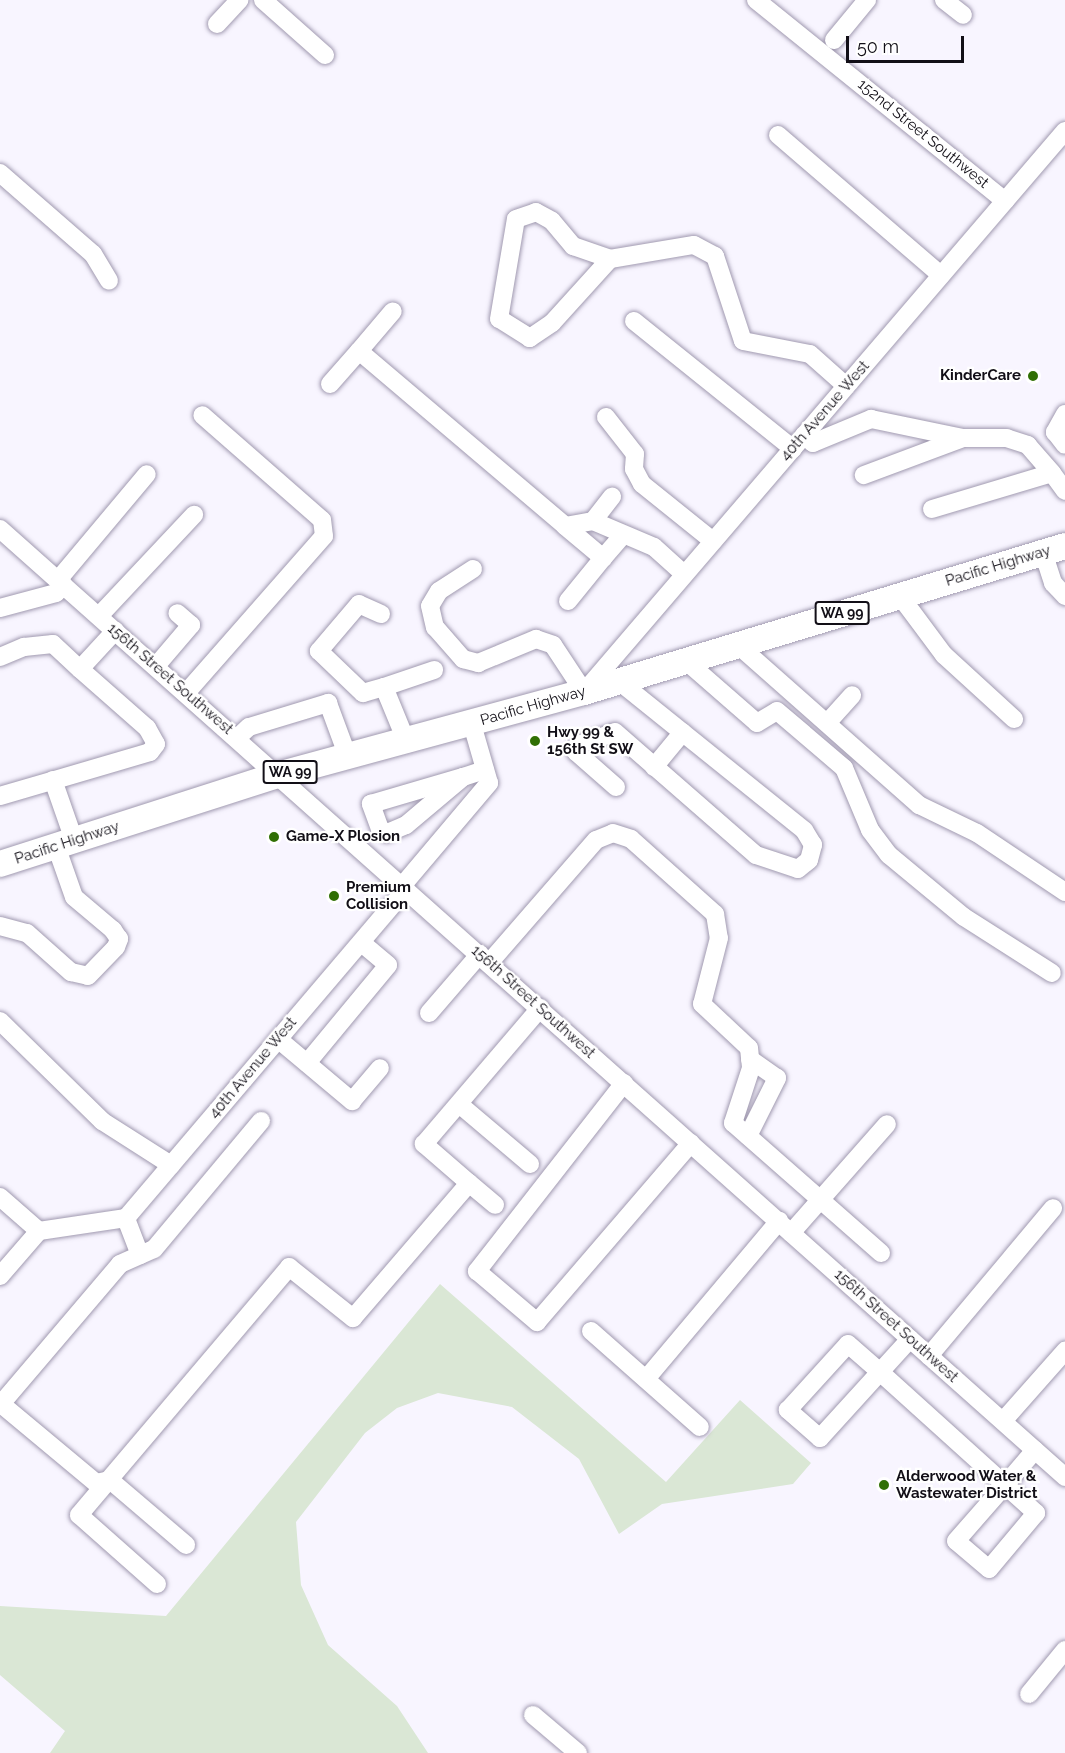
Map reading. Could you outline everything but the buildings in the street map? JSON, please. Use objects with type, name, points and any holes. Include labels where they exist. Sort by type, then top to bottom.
[{"type":"highway","name":"Pacific Highway","points":[[0,864],[278,775],[407,743],[584,692],[1054,549]]},
{"type":"street","points":[[218,24],[239,0]]},
{"type":"street","points":[[263,0],[325,55]]},
{"type":"street","name":"152nd Street Southwest","points":[[756,0],[1005,201]]},
{"type":"street","points":[[834,40],[867,0]]},
{"type":"street","points":[[944,0],[963,15]]},
{"type":"street","points":[[778,135],[941,275]]},
{"type":"street","name":"40th Avenue West","points":[[584,692],[683,573],[1063,137]]},
{"type":"street","points":[[0,173],[93,254],[109,281]]},
{"type":"street","points":[[610,260],[552,323],[530,338],[499,319],[516,219],[536,212],[552,221],[573,246],[610,260],[694,245],[715,256],[743,341],[810,354],[846,386]]},
{"type":"street","points":[[330,384],[393,311]]},
{"type":"street","points":[[634,321],[798,442],[813,443],[871,419],[963,438],[1028,445],[1065,491]]},
{"type":"street","points":[[359,351],[603,558]]},
{"type":"street","points":[[1065,414],[1055,432],[1065,446]]},
{"type":"street","points":[[186,693],[324,536],[322,520],[202,416]]},
{"type":"street","points":[[606,417],[635,454],[642,484],[713,541]]},
{"type":"street","points":[[864,475],[963,438]]},
{"type":"street","points":[[932,509],[1052,473]]},
{"type":"street","points":[[0,608],[56,593],[61,583],[147,474]]},
{"type":"street","points":[[592,521],[612,497]]},
{"type":"street","points":[[99,616],[194,515]]},
{"type":"street","points":[[565,526],[592,521],[654,548],[683,573]]},
{"type":"street","name":"156th Street Southwest","points":[[0,528],[1065,1477]]},
{"type":"street","points":[[568,601],[623,535]]},
{"type":"street","points":[[1054,549],[1053,583],[1065,596]]},
{"type":"street","points":[[473,569],[439,591],[430,606],[435,627],[463,658],[477,663],[536,639],[553,645],[584,692]]},
{"type":"street","points":[[900,596],[944,655],[1014,719]]},
{"type":"street","points":[[381,614],[359,604],[319,651],[363,693],[434,670]]},
{"type":"street","points":[[156,666],[191,624],[177,613]]},
{"type":"street","points":[[80,669],[115,631]]},
{"type":"street","points":[[0,657],[24,647],[53,644],[147,728],[156,744],[150,752],[0,796]]},
{"type":"street","points":[[738,645],[828,722],[919,805],[977,833],[1065,892]]},
{"type":"street","points":[[686,661],[757,723],[777,711],[844,768],[870,830],[889,855],[964,917],[1052,974]]},
{"type":"street","points":[[615,787],[576,752],[578,744],[615,732],[756,855],[798,869],[808,860],[813,845],[804,830],[619,681]]},
{"type":"street","points":[[384,687],[407,743]]},
{"type":"street","points":[[828,722],[852,695]]},
{"type":"street","points":[[237,738],[249,727],[328,703],[348,757]]},
{"type":"street","points":[[463,777],[485,770],[472,724]]},
{"type":"street","points":[[654,766],[683,732]]},
{"type":"street","name":"40th Avenue West","points":[[126,1218],[361,942],[489,783],[485,770]]},
{"type":"street","points":[[0,926],[27,933],[71,972],[88,976],[116,947],[119,939],[113,930],[74,897],[53,780]]},
{"type":"street","points":[[429,1013],[596,840],[613,833],[622,836],[715,914],[719,938],[702,1004],[748,1048],[750,1059],[734,1123],[819,1202],[880,1253]]},
{"type":"street","points":[[307,1063],[388,965],[361,942]]},
{"type":"street","points":[[495,1205],[424,1144],[540,1008]]},
{"type":"street","points":[[0,1021],[102,1121],[171,1166]]},
{"type":"street","points":[[278,1039],[352,1101],[380,1068]]},
{"type":"street","points":[[748,1136],[777,1078],[750,1059]]},
{"type":"street","points":[[624,1083],[477,1271],[537,1322],[691,1143]]},
{"type":"street","points":[[459,1104],[530,1164]]},
{"type":"street","points":[[110,1480],[96,1483],[0,1403],[120,1264],[154,1249],[261,1121]]},
{"type":"street","points":[[646,1379],[785,1227],[819,1202],[887,1124]]},
{"type":"street","points":[[157,1584],[79,1515],[289,1267],[353,1318],[469,1183]]},
{"type":"street","points":[[0,1197],[39,1231]]},
{"type":"street","points":[[929,1356],[1053,1208]]},
{"type":"street","points":[[0,1276],[39,1231],[126,1218],[140,1255]]},
{"type":"street","points":[[591,1331],[700,1427]]},
{"type":"street","points":[[910,1339],[880,1372],[820,1438],[788,1410],[848,1344],[880,1372],[1005,1485],[1036,1513],[988,1569],[956,1541],[1005,1485],[1035,1450]]},
{"type":"street","points":[[1003,1421],[1065,1351]]},
{"type":"street","points":[[110,1480],[186,1545]]},
{"type":"street","points":[[1029,1694],[1065,1650]]},
{"type":"street","points":[[533,1715],[578,1753]]},
{"type":"green space","points":[[440,1284],[666,1482],[740,1400],[811,1463],[793,1484],[662,1504],[619,1534],[579,1459],[512,1407],[438,1393],[397,1408],[365,1433],[296,1522],[301,1585],[328,1645],[397,1706],[428,1753],[50,1753],[65,1731],[0,1675],[0,1606],[166,1616]]},
{"type":"place","name":"KinderCare","points":[[1033,376]]},
{"type":"place","name":"Hwy 99 & 156th St SW","points":[[535,741]]},
{"type":"place","name":"Game-X Plosion","points":[[274,837]]},
{"type":"place","name":"Premium Collision","points":[[334,896]]},
{"type":"place","name":"Alderwood Water & Wastewater District","points":[[884,1485]]}]
